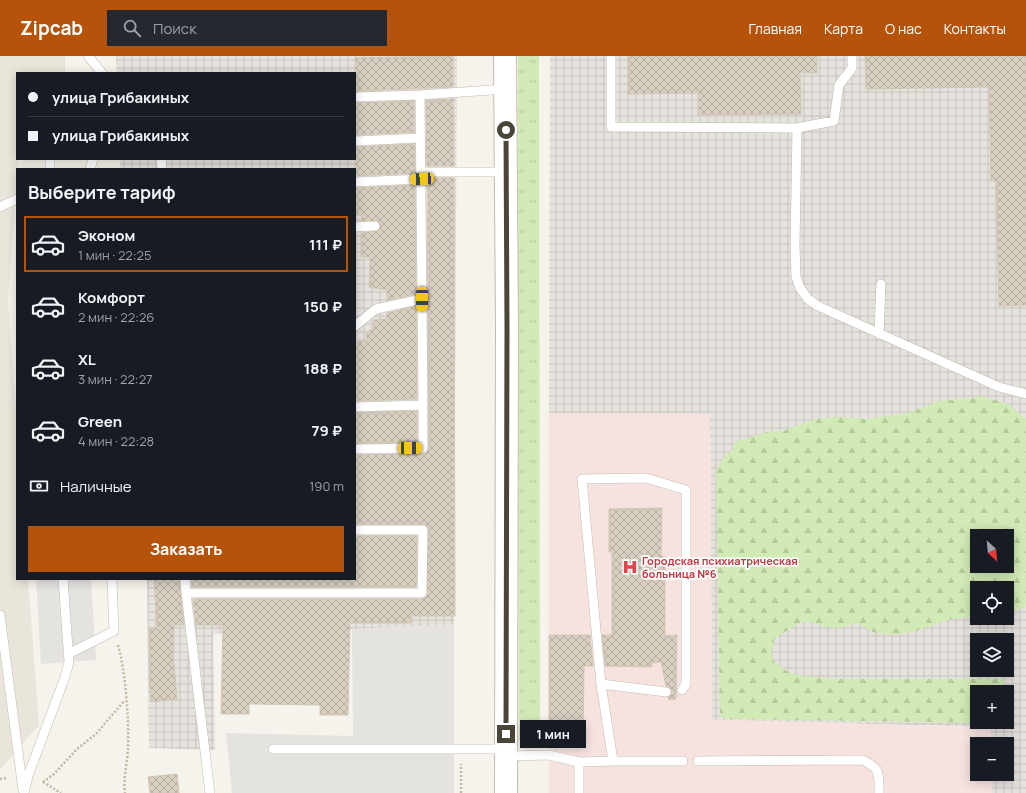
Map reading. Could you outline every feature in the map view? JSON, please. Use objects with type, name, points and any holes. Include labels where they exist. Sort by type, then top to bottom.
[{"type":"street","points":[[505,56],[507,344],[506,793]]},
{"type":"lane","points":[[88,56],[101,72]]},
{"type":"lane","points":[[611,56],[611,127],[797,128],[834,121],[839,85],[852,68],[852,56]]},
{"type":"lane","points":[[356,97],[420,95],[506,89]]},
{"type":"lane","points":[[356,449],[423,448],[422,175],[420,95]]},
{"type":"lane","points":[[797,128],[795,246],[796,277],[800,288],[808,300],[879,334],[998,387],[1026,394]]},
{"type":"lane","points":[[356,141],[421,138]]},
{"type":"lane","points":[[356,182],[422,175],[506,172]]},
{"type":"lane","points":[[0,207],[16,199]]},
{"type":"lane","points":[[356,227],[375,226]]},
{"type":"lane","points":[[879,334],[881,284]]},
{"type":"lane","points":[[356,325],[376,309],[422,299]]},
{"type":"lane","points":[[356,408],[423,405]]},
{"type":"lane","points":[[613,761],[601,684],[582,479],[646,478],[686,490],[686,684],[682,690]]},
{"type":"lane","points":[[186,593],[422,593],[423,530],[356,530]]},
{"type":"lane","points":[[24,793],[28,776],[65,677],[69,662],[63,580]]},
{"type":"lane","points":[[68,654],[114,631],[112,580]]},
{"type":"lane","points":[[185,580],[210,793]]},
{"type":"lane","points":[[0,615],[24,793]]},
{"type":"lane","points":[[601,684],[666,692]]},
{"type":"lane","points":[[273,749],[462,749],[549,755],[579,762],[683,761]]},
{"type":"lane","points":[[698,761],[863,760],[874,766],[879,777],[879,793]]},
{"type":"lane","points":[[579,762],[579,793]]},
{"type":"path","points":[[114,631],[122,661],[126,700],[128,750],[125,793]]},
{"type":"path","points":[[43,782],[54,774],[78,749],[96,734],[126,700]]},
{"type":"path","points":[[461,793],[462,749]]},
{"type":"shaded area","points":[[0,56],[65,56],[65,72],[16,72],[16,160],[19,160],[18,168],[16,168],[16,198],[8,301],[16,409],[16,580],[28,580],[39,725],[0,770]]},
{"type":"shaded area","points":[[116,56],[457,56],[454,625],[213,634],[215,750],[149,748],[147,580],[356,580],[356,168],[120,168],[120,160],[356,160],[356,72],[117,72]]},
{"type":"shaded area","points":[[550,56],[1026,56],[1026,793],[992,793],[992,781],[1014,781],[1014,737],[991,737],[990,729],[1014,729],[1014,685],[970,685],[970,726],[712,720],[710,414],[549,413]]},
{"type":"shaded area","name":"Городская психиатрическая больница №6","points":[[549,413],[710,414],[712,720],[970,726],[970,729],[991,729],[991,737],[970,737],[970,781],[992,781],[992,793],[549,793]]},
{"type":"shaded area","points":[[36,580],[91,580],[96,660],[41,664]]},
{"type":"shaded area","points":[[454,625],[454,793],[232,793],[226,733],[353,736],[352,629]]},
{"type":"green space","points":[[518,56],[539,56],[540,749],[519,740]]},
{"type":"green space","points":[[981,396],[1008,404],[1026,419],[1026,607],[1014,611],[1014,581],[970,581],[970,618],[951,619],[916,631],[896,635],[873,632],[857,623],[839,628],[827,627],[810,622],[801,622],[775,638],[771,654],[774,662],[788,672],[797,675],[832,679],[1005,679],[1004,685],[970,685],[970,723],[727,719],[720,716],[716,470],[725,456],[732,450],[735,442],[767,432],[783,431],[816,419],[838,417],[867,419],[908,413],[939,401]]},
{"type":"building","points":[[453,56],[453,87],[356,91],[355,58]]},
{"type":"building","points":[[628,56],[817,56],[817,73],[800,72],[801,114],[698,115],[698,93],[628,94]]},
{"type":"building","points":[[865,56],[1026,56],[1026,305],[999,306],[996,181],[991,181],[989,87],[866,89]]},
{"type":"building","points":[[453,99],[454,166],[427,166],[426,101]]},
{"type":"building","points":[[414,101],[414,132],[356,135],[356,103]]},
{"type":"building","points":[[414,144],[415,173],[356,176],[356,147]]},
{"type":"building","points":[[428,178],[454,178],[455,616],[411,616],[411,623],[350,623],[348,715],[320,715],[320,705],[249,704],[249,714],[221,714],[223,625],[196,625],[193,599],[422,599],[427,596],[428,527],[423,524],[356,524],[356,455],[423,454],[426,453],[429,448]]},
{"type":"building","points":[[415,185],[416,294],[387,300],[387,290],[369,287],[370,257],[361,257],[361,233],[378,231],[381,225],[377,221],[361,221],[362,215],[356,215],[356,188]]},
{"type":"building","points":[[416,306],[417,399],[356,401],[356,342],[367,341],[366,332],[373,329],[374,320],[387,319],[387,313]]},
{"type":"building","points":[[417,411],[417,442],[356,443],[356,413]]},
{"type":"building","points":[[662,508],[661,556],[665,557],[665,636],[677,635],[676,699],[669,700],[668,697],[671,695],[672,690],[666,686],[661,662],[652,663],[652,667],[605,666],[602,635],[612,635],[612,552],[609,552],[609,509]]},
{"type":"building","points":[[356,536],[417,536],[416,587],[192,587],[191,580],[356,580]]},
{"type":"building","points":[[154,580],[179,580],[184,625],[174,625],[173,651],[177,699],[151,702],[149,676],[149,628],[157,628]]},
{"type":"building","points":[[549,635],[590,635],[593,666],[584,666],[583,745],[549,745]]},
{"type":"building","points":[[177,774],[179,793],[150,793],[148,777]]},
{"type":"place","name":"Городская психиатрическая больница №6","points":[[630,567]]},
{"type":"route","points":[[506,130],[506,734]]}]
